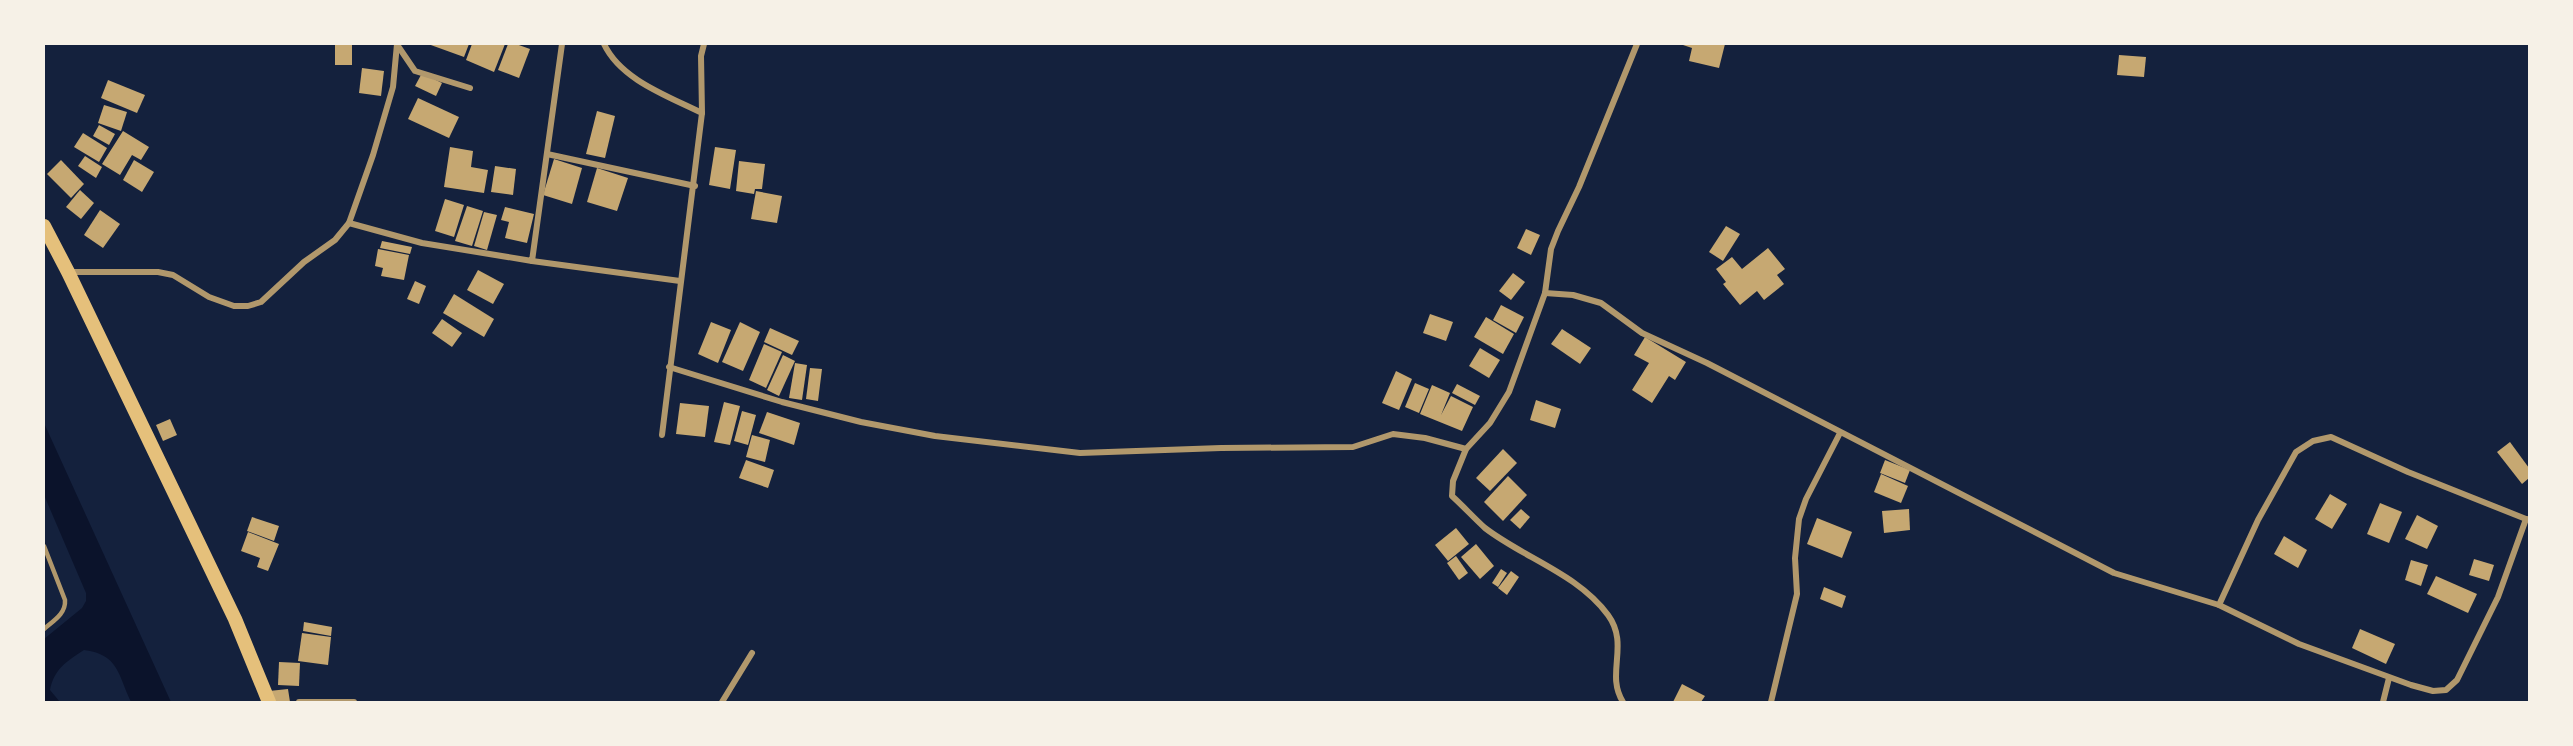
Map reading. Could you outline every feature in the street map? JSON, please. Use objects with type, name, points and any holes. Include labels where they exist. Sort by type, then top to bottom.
[{"type":"main road","points":[[44,226],[235,619],[269,702]]},
{"type":"street","points":[[397,44],[415,71],[470,88]]},
{"type":"street","points":[[68,272],[158,272],[173,275],[209,297],[234,306],[248,306],[261,302],[304,262],[335,240],[349,223],[393,87],[397,44]]},
{"type":"street","points":[[532,261],[562,44]]},
{"type":"street","points":[[604,44],[617,63],[639,80],[702,113]]},
{"type":"street","points":[[662,435],[680,281],[695,186],[702,113],[701,56],[704,44]]},
{"type":"street","points":[[1623,702],[1614,679],[1619,653],[1615,629],[1608,615],[1578,585],[1486,528],[1452,496],[1453,481],[1466,449],[1490,423],[1509,392],[1545,293],[1551,249],[1579,187],[1637,44]]},
{"type":"street","points":[[547,154],[695,186]]},
{"type":"street","points":[[349,223],[422,243],[680,281]]},
{"type":"street","points":[[1545,293],[1573,295],[1601,303],[1642,333],[1707,363],[2114,573],[2218,605],[2299,644],[2389,678],[2433,691],[2446,690],[2457,680],[2498,597],[2528,520],[2408,472],[2331,437],[2313,441],[2296,452],[2258,520],[2218,605]]},
{"type":"street","points":[[669,367],[782,402],[861,422],[935,436],[1080,453],[1221,448],[1353,447],[1393,434],[1425,438],[1466,449]]},
{"type":"street","points":[[1771,702],[1797,594],[1795,558],[1799,519],[1806,499],[1840,433]]},
{"type":"street","points":[[722,702],[752,653]]},
{"type":"street","points":[[2383,702],[2389,678]]},
{"type":"street","points":[[299,702],[354,702]]},
{"type":"lane","points":[[44,546],[66,607],[63,614],[44,629]]},
{"type":"water","points":[[44,423],[171,702],[131,702],[119,674],[110,661],[95,652],[84,650],[67,662],[55,676],[50,690],[60,702],[44,702],[44,639],[82,608],[86,601],[86,593],[44,495]]},
{"type":"building","points":[[335,44],[352,44],[352,65],[335,65]]},
{"type":"building","points":[[428,44],[469,44],[464,57]]},
{"type":"building","points":[[472,44],[505,44],[494,72],[466,60]]},
{"type":"building","points":[[508,44],[530,49],[519,78],[498,70]]},
{"type":"building","points":[[1680,44],[1725,44],[1719,68],[1689,61],[1692,48]]},
{"type":"building","points":[[2119,55],[2146,57],[2144,77],[2117,75]]},
{"type":"building","points":[[362,68],[384,71],[381,96],[359,93]]},
{"type":"building","points":[[422,73],[442,83],[436,96],[415,86]]},
{"type":"building","points":[[108,80],[145,95],[137,113],[101,98]]},
{"type":"building","points":[[418,98],[459,117],[449,138],[408,119]]},
{"type":"building","points":[[104,105],[127,112],[121,131],[98,123]]},
{"type":"building","points":[[597,111],[615,116],[605,158],[586,154]]},
{"type":"building","points":[[99,125],[115,134],[109,145],[93,136]]},
{"type":"building","points":[[123,131],[149,147],[141,160],[132,155],[120,175],[102,164]]},
{"type":"building","points":[[83,133],[107,148],[99,162],[74,147]]},
{"type":"building","points":[[450,147],[473,151],[471,167],[488,170],[484,193],[444,187]]},
{"type":"building","points":[[715,147],[736,150],[730,189],[709,185]]},
{"type":"building","points":[[85,156],[102,167],[96,178],[78,166]]},
{"type":"building","points":[[554,159],[582,168],[572,204],[543,195]]},
{"type":"building","points":[[61,160],[84,184],[71,198],[47,174]]},
{"type":"building","points":[[134,160],[154,172],[142,192],[123,180]]},
{"type":"building","points":[[739,161],[765,164],[762,189],[755,189],[754,194],[736,191]]},
{"type":"building","points":[[495,166],[516,169],[513,195],[491,192]]},
{"type":"building","points":[[597,168],[628,178],[617,211],[587,202]]},
{"type":"building","points":[[80,190],[94,203],[81,219],[66,207]]},
{"type":"building","points":[[756,191],[782,196],[777,223],[751,219]]},
{"type":"building","points":[[445,199],[464,205],[454,237],[435,231]]},
{"type":"building","points":[[467,206],[483,211],[472,246],[455,241]]},
{"type":"building","points":[[505,207],[534,214],[527,243],[505,238],[509,222],[501,220]]},
{"type":"building","points":[[100,210],[120,224],[103,248],[84,235]]},
{"type":"building","points":[[484,212],[497,215],[487,250],[474,246]]},
{"type":"building","points":[[1726,226],[1740,234],[1723,261],[1709,252]]},
{"type":"building","points":[[1526,229],[1540,235],[1531,255],[1517,248]]},
{"type":"building","points":[[382,241],[412,247],[410,254],[380,248]]},
{"type":"building","points":[[1768,248],[1785,269],[1777,275],[1784,284],[1764,300],[1757,291],[1740,305],[1723,284],[1726,282],[1716,269],[1732,257],[1742,269]]},
{"type":"building","points":[[378,249],[409,255],[404,280],[381,276],[383,268],[375,266]]},
{"type":"building","points":[[478,270],[504,284],[493,304],[467,290]]},
{"type":"building","points":[[1513,273],[1525,282],[1511,300],[1499,291]]},
{"type":"building","points":[[415,281],[426,286],[419,304],[407,299]]},
{"type":"building","points":[[454,294],[494,319],[484,337],[443,313]]},
{"type":"building","points":[[1501,305],[1524,317],[1516,333],[1493,320]]},
{"type":"building","points":[[1430,314],[1453,322],[1446,341],[1423,333]]},
{"type":"building","points":[[1486,317],[1514,334],[1503,354],[1474,337]]},
{"type":"building","points":[[442,319],[462,333],[452,347],[432,333]]},
{"type":"building","points":[[711,322],[731,330],[718,363],[698,354]]},
{"type":"building","points":[[740,322],[760,332],[743,371],[722,362]]},
{"type":"building","points":[[770,328],[799,341],[792,355],[764,342]]},
{"type":"building","points":[[1562,329],[1591,348],[1580,364],[1551,344]]},
{"type":"building","points":[[1645,337],[1686,362],[1675,380],[1669,376],[1652,403],[1632,390],[1649,363],[1634,355]]},
{"type":"building","points":[[764,344],[782,352],[766,388],[749,380]]},
{"type":"building","points":[[1480,348],[1500,360],[1489,378],[1469,366]]},
{"type":"building","points":[[783,355],[795,361],[779,396],[767,390]]},
{"type":"building","points":[[795,363],[807,365],[802,400],[789,398]]},
{"type":"building","points":[[810,368],[822,369],[818,401],[806,399]]},
{"type":"building","points":[[1396,371],[1412,379],[1399,410],[1382,403]]},
{"type":"building","points":[[1415,383],[1429,389],[1419,413],[1405,407]]},
{"type":"building","points":[[1457,384],[1480,396],[1475,405],[1452,393]]},
{"type":"building","points":[[1432,385],[1450,393],[1441,415],[1451,396],[1473,407],[1462,431],[1420,414]]},
{"type":"building","points":[[1536,400],[1561,409],[1555,428],[1530,420]]},
{"type":"building","points":[[724,402],[740,406],[730,445],[714,442]]},
{"type":"building","points":[[680,403],[709,406],[705,437],[676,434]]},
{"type":"building","points":[[742,411],[756,415],[748,445],[734,441]]},
{"type":"building","points":[[767,412],[800,423],[794,445],[759,433]]},
{"type":"building","points":[[170,419],[177,435],[163,441],[156,425]]},
{"type":"building","points":[[752,435],[770,440],[765,462],[746,457]]},
{"type":"building","points":[[2510,442],[2529,468],[2529,478],[2522,484],[2497,452]]},
{"type":"building","points":[[1503,449],[1517,463],[1490,491],[1476,478]]},
{"type":"building","points":[[746,460],[774,470],[768,488],[739,478]]},
{"type":"building","points":[[1885,460],[1910,470],[1905,483],[1880,473]]},
{"type":"building","points":[[1881,474],[1908,486],[1901,503],[1874,492]]},
{"type":"building","points":[[1508,476],[1527,495],[1503,521],[1484,502]]},
{"type":"building","points":[[2330,494],[2347,504],[2332,529],[2315,519]]},
{"type":"building","points":[[2380,503],[2402,512],[2389,543],[2367,534]]},
{"type":"building","points":[[1521,509],[1530,517],[1520,529],[1510,520]]},
{"type":"building","points":[[1909,509],[1910,530],[1884,533],[1882,511]]},
{"type":"building","points":[[2417,515],[2438,526],[2427,549],[2405,539]]},
{"type":"building","points":[[252,517],[279,526],[274,541],[247,531]]},
{"type":"building","points":[[1817,518],[1852,532],[1842,558],[1807,544]]},
{"type":"building","points":[[1456,528],[1469,544],[1448,561],[1435,545]]},
{"type":"building","points":[[248,532],[279,544],[268,571],[257,567],[260,558],[241,551]]},
{"type":"building","points":[[2284,536],[2307,550],[2298,568],[2274,554]]},
{"type":"building","points":[[1476,544],[1494,566],[1480,579],[1461,557]]},
{"type":"building","points":[[1456,556],[1468,573],[1459,580],[1447,563]]},
{"type":"building","points":[[2474,559],[2494,565],[2489,581],[2469,575]]},
{"type":"building","points":[[2411,560],[2428,565],[2421,586],[2405,580]]},
{"type":"building","points":[[1501,569],[1507,573],[1498,587],[1492,583]]},
{"type":"building","points":[[1511,571],[1519,577],[1507,595],[1498,588]]},
{"type":"building","points":[[2436,576],[2477,594],[2468,613],[2427,594]]},
{"type":"building","points":[[1824,587],[1846,596],[1842,608],[1820,599]]},
{"type":"building","points":[[304,622],[332,627],[331,636],[303,631]]},
{"type":"building","points":[[2360,629],[2395,644],[2386,664],[2352,648]]},
{"type":"building","points":[[302,633],[331,637],[328,665],[298,661]]},
{"type":"building","points":[[279,662],[300,663],[299,686],[278,685]]},
{"type":"building","points":[[1682,684],[1705,696],[1701,702],[1673,702]]},
{"type":"building","points":[[288,689],[290,702],[271,702],[269,691]]}]
